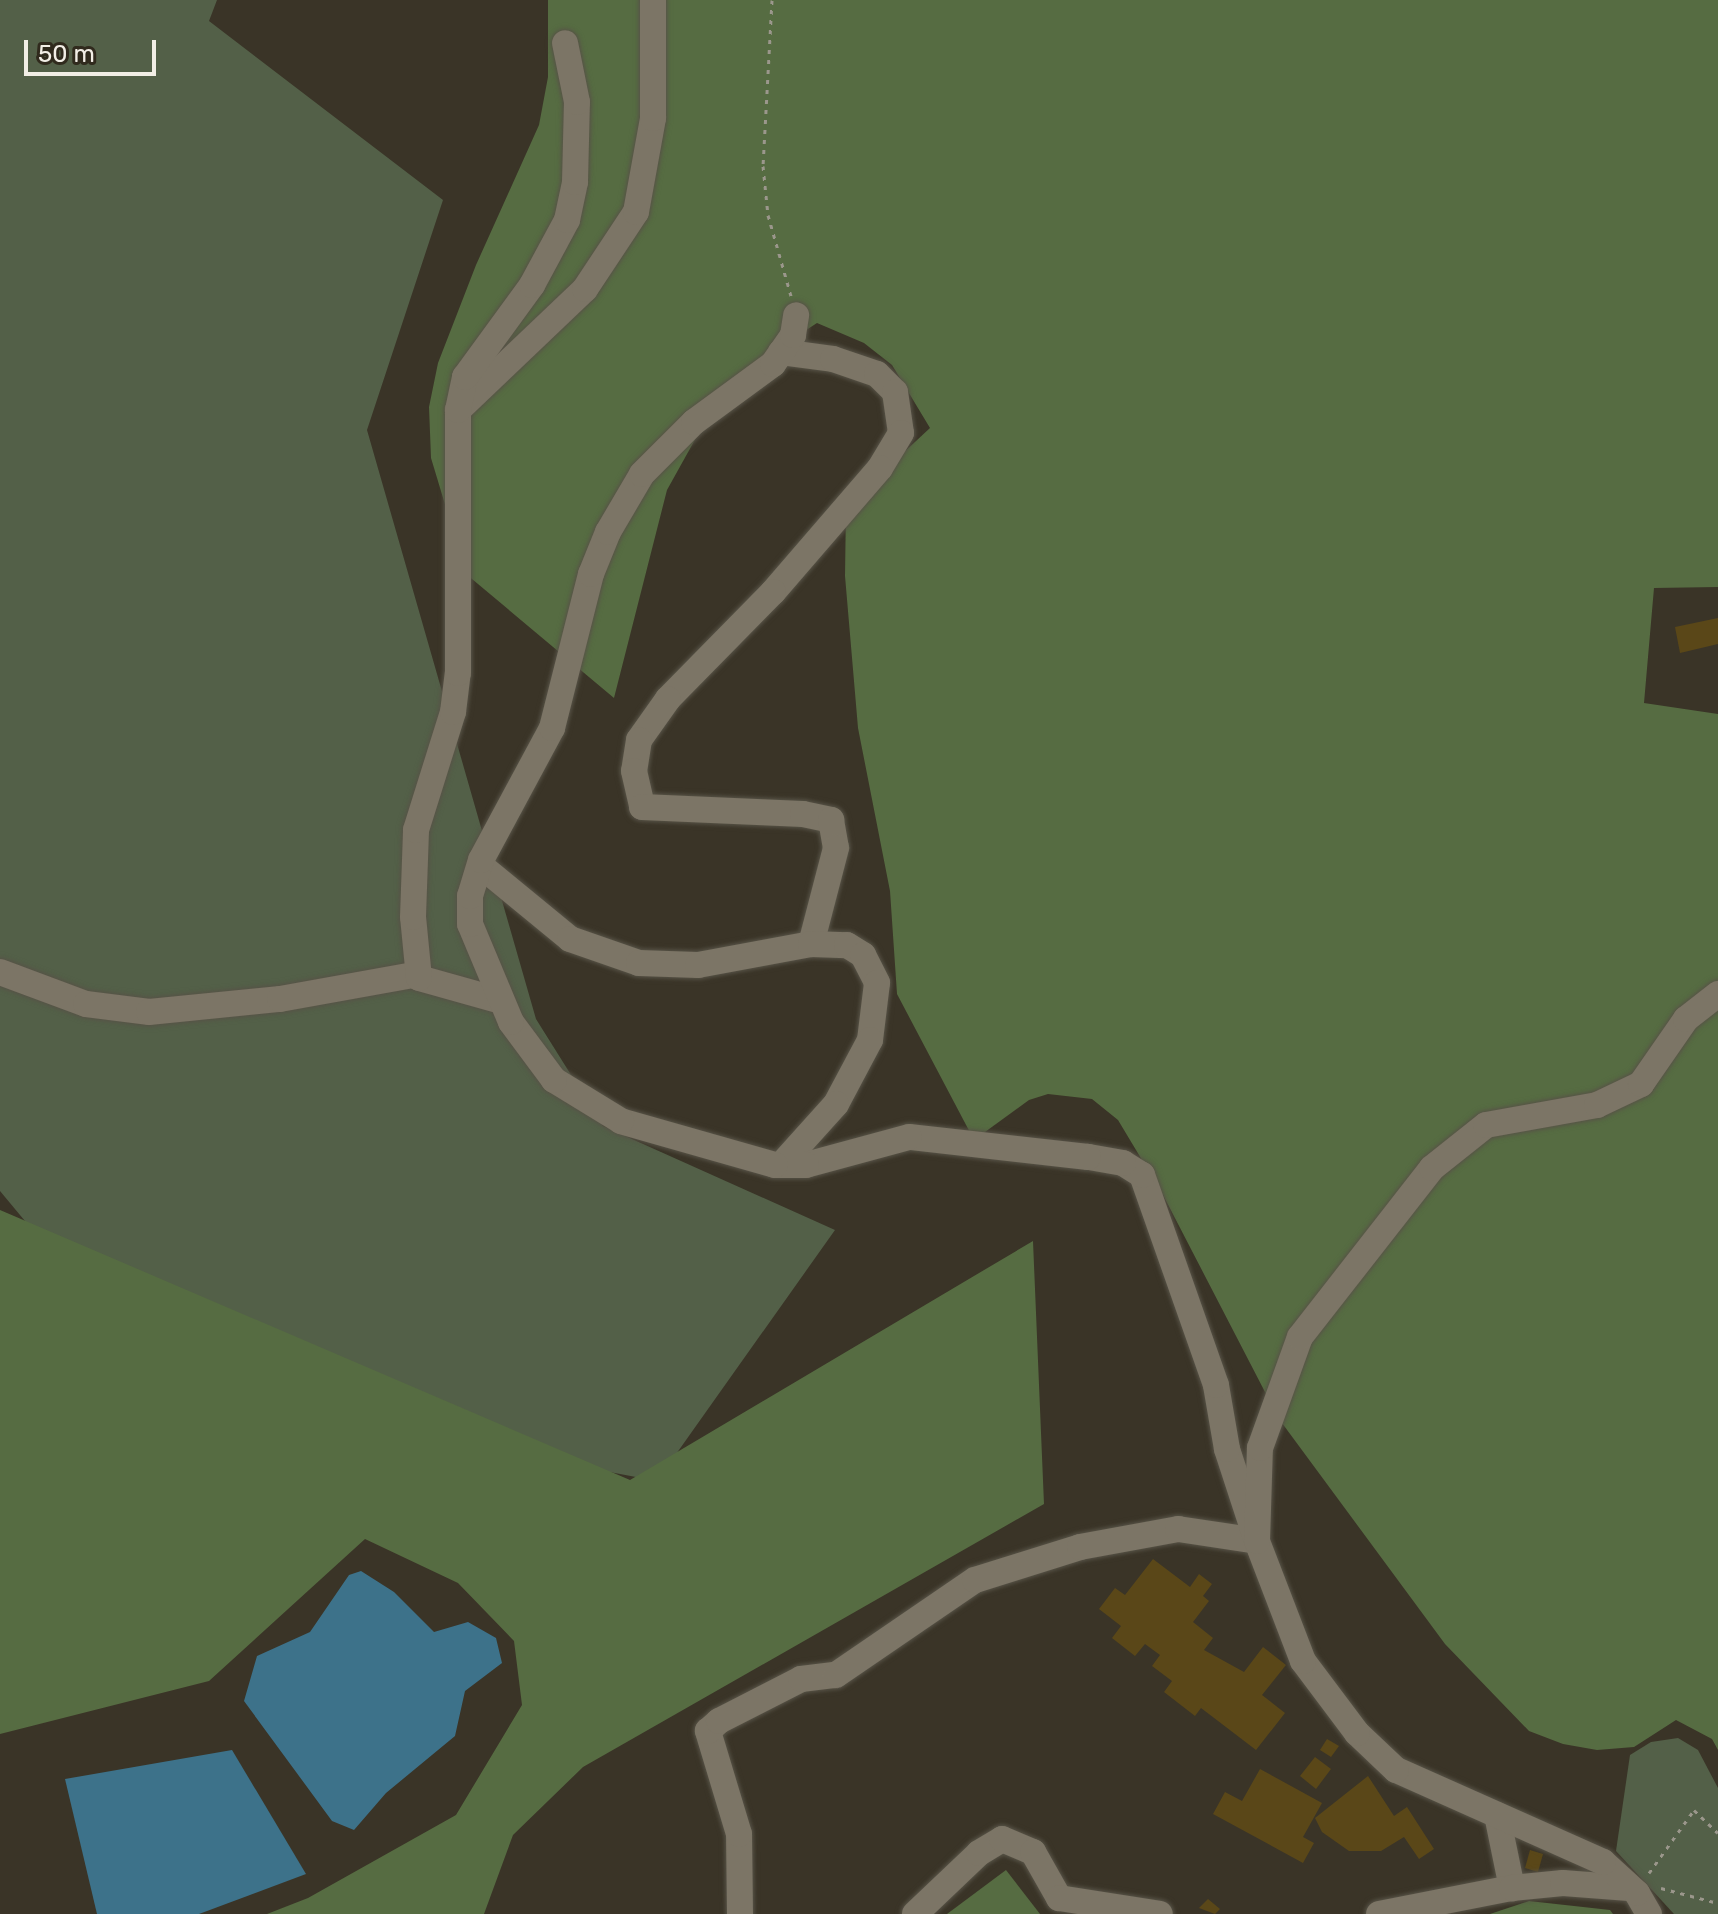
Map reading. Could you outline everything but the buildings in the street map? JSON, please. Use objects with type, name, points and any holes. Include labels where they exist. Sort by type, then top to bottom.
[{"type":"street","points":[[458,410],[585,289],[636,212],[653,118],[653,0]]},
{"type":"street","points":[[419,974],[413,917],[416,830],[453,712],[458,673],[458,410],[465,377],[532,285],[567,220],[575,182],[577,102],[565,43]]},
{"type":"street","points":[[796,315],[793,335],[773,364],[694,422],[629,494],[591,574],[552,728],[480,865],[470,896],[470,924],[501,1001],[554,1080],[593,1107],[726,1153],[781,1165],[806,1165],[909,1137],[1088,1157],[1123,1163],[1142,1175],[1216,1385],[1227,1449],[1257,1541],[1303,1661],[1357,1733],[1396,1770],[1603,1862],[1641,1886],[1649,1914]]},
{"type":"street","points":[[781,352],[833,359],[877,374],[895,392],[901,433],[880,468],[773,592],[668,699],[639,740],[634,771],[642,807],[803,814],[831,820],[836,848],[811,944]]},
{"type":"street","points":[[480,865],[570,939],[639,963],[698,965],[811,944],[847,945],[863,955],[877,983],[876,1017],[836,1104],[781,1165]]},
{"type":"street","points":[[0,972],[86,1004],[149,1012],[280,999],[419,974],[501,1001]]},
{"type":"street","points":[[1257,1541],[1260,1448],[1300,1337],[1432,1168],[1486,1125],[1597,1105],[1641,1084],[1686,1019],[1718,994]]},
{"type":"street","points":[[740,1914],[739,1834],[708,1731],[719,1721],[801,1679],[836,1675],[975,1580],[1080,1547],[1178,1529],[1257,1541]]},
{"type":"street","points":[[1497,1815],[1512,1888]]},
{"type":"street","points":[[915,1914],[979,1853],[1002,1839],[1033,1852],[1059,1898],[1160,1914]]},
{"type":"street","points":[[1379,1914],[1512,1888],[1563,1883],[1641,1886]]},
{"type":"path","points":[[772,0],[763,166],[768,215],[796,315]]},
{"type":"path","points":[[1718,1833],[1694,1810],[1641,1886],[1718,1903]]},
{"type":"green space","points":[[0,0],[217,0],[209,21],[443,200],[367,430],[536,1019],[603,1126],[835,1230],[657,1481],[477,1447],[119,1334],[0,1191]]},
{"type":"green space","points":[[548,0],[1718,0],[1718,587],[1654,588],[1644,703],[1718,714],[1718,1750],[1712,1739],[1676,1720],[1634,1747],[1597,1750],[1563,1744],[1529,1731],[1445,1644],[1279,1419],[1163,1195],[1118,1120],[1092,1099],[1048,1094],[1029,1100],[974,1140],[897,994],[890,891],[858,728],[845,576],[846,506],[930,428],[892,365],[864,343],[817,323],[727,382],[667,490],[614,698],[466,574],[431,458],[429,407],[438,363],[476,265],[539,125],[548,77]]},
{"type":"green space","points":[[0,1210],[630,1480],[1033,1241],[1044,1504],[583,1767],[513,1835],[484,1914],[267,1914],[308,1898],[456,1815],[522,1705],[514,1641],[458,1583],[365,1539],[209,1681],[0,1734]]},
{"type":"green space","points":[[1678,1738],[1698,1750],[1718,1788],[1718,1914],[1674,1914],[1616,1851],[1630,1755],[1651,1742]]},
{"type":"green space","points":[[1006,1870],[1040,1914],[947,1914]]},
{"type":"green space","points":[[1529,1901],[1610,1910],[1613,1914],[1490,1914]]},
{"type":"water","points":[[361,1571],[394,1592],[434,1632],[468,1622],[496,1638],[502,1663],[465,1691],[455,1736],[386,1793],[354,1830],[332,1821],[244,1701],[257,1656],[310,1632],[349,1575]]},
{"type":"water","points":[[232,1750],[306,1874],[199,1914],[97,1914],[65,1779]]}]
